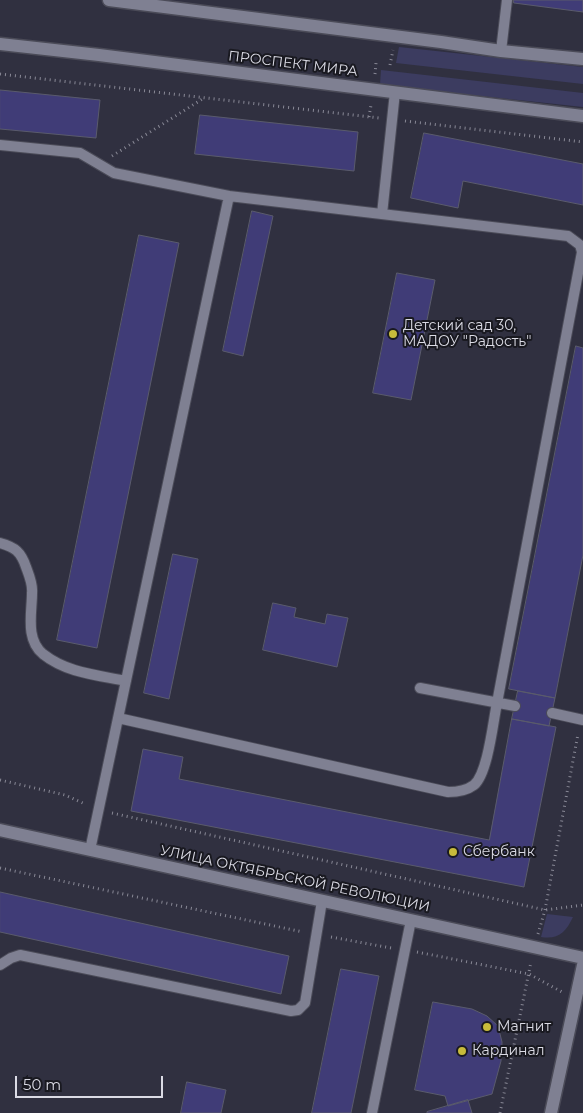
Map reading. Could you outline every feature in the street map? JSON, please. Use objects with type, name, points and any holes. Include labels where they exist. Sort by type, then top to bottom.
[{"type":"main road","points":[[109,0],[501,51],[583,59]]},
{"type":"main road","name":"ПРОСПЕКТ МИРА","points":[[0,44],[583,116]]},
{"type":"main road","name":"УЛИЦА ОКТЯБРЬСКОЙ РЕВОЛЮЦИИ","points":[[0,830],[583,958]]},
{"type":"main road","points":[[551,1113],[583,965]]},
{"type":"lane","points":[[501,51],[507,0]]},
{"type":"lane","points":[[382,214],[395,92]]},
{"type":"lane","points":[[0,145],[80,153],[114,173],[229,196],[568,236],[580,245],[582,252],[485,763],[481,775],[474,785],[462,791],[448,792],[118,718]]},
{"type":"lane","points":[[90,850],[229,196]]},
{"type":"lane","points":[[0,544],[17,549],[23,557],[32,591],[31,630],[36,644],[42,653],[74,671],[126,681]]},
{"type":"lane","points":[[420,688],[515,706]]},
{"type":"lane","points":[[552,713],[582,720]]},
{"type":"lane","points":[[0,965],[20,955],[292,1011],[298,1010],[305,1003],[322,901]]},
{"type":"lane","points":[[372,1113],[411,920]]},
{"type":"path","points":[[0,74],[583,142]]},
{"type":"path","points":[[99,164],[204,98]]},
{"type":"path","points":[[500,1113],[535,946],[545,910],[582,720]]},
{"type":"path","points":[[0,780],[65,794],[98,809],[545,910],[583,905]]},
{"type":"path","points":[[0,868],[317,935],[529,974],[575,999]]},
{"type":"shaded area","points":[[399,47],[583,67],[583,84],[396,63]]},
{"type":"shaded area","points":[[381,70],[583,93],[583,107],[380,85]]},
{"type":"shaded area","points":[[547,914],[573,917],[561,934],[547,938],[541,937]]},
{"type":"building","points":[[514,0],[583,0],[583,12],[514,3]]},
{"type":"building","points":[[0,90],[100,100],[96,138],[0,129]]},
{"type":"building","points":[[200,115],[358,132],[354,171],[195,154]]},
{"type":"building","points":[[424,133],[583,164],[583,205],[463,181],[458,208],[411,198]]},
{"type":"building","points":[[252,211],[273,216],[243,356],[223,351]]},
{"type":"building","points":[[139,235],[179,243],[97,648],[57,640]]},
{"type":"building","points":[[397,273],[435,280],[411,400],[373,393]]},
{"type":"building","points":[[576,346],[583,348],[583,555],[555,698],[509,689]]},
{"type":"building","points":[[173,554],[198,559],[169,699],[144,693]]},
{"type":"building","points":[[273,603],[296,608],[294,617],[325,624],[327,614],[348,618],[337,667],[263,650]]},
{"type":"building","points":[[518,691],[555,698],[549,726],[512,719]]},
{"type":"building","points":[[512,719],[556,727],[524,887],[131,811],[143,749],[183,757],[179,779],[489,840]]},
{"type":"building","points":[[0,892],[289,956],[281,994],[0,932]]},
{"type":"building","points":[[341,969],[379,976],[351,1113],[312,1113]]},
{"type":"building","name":"Кардинал","points":[[433,1002],[472,1009],[487,1016],[498,1026],[502,1042],[501,1061],[492,1094],[448,1106],[445,1096],[415,1090]]},
{"type":"building","points":[[187,1082],[226,1090],[221,1113],[181,1113]]},
{"type":"building","points":[[468,1100],[472,1113],[427,1113],[427,1112]]},
{"type":"place","name":"Детский сад 30, МАДОУ \"Радость\"","points":[[393,334]]},
{"type":"place","name":"Сбербанк","points":[[453,852]]},
{"type":"place","name":"Магнит","points":[[487,1027]]},
{"type":"place","name":"Кардинал","points":[[462,1051]]}]
